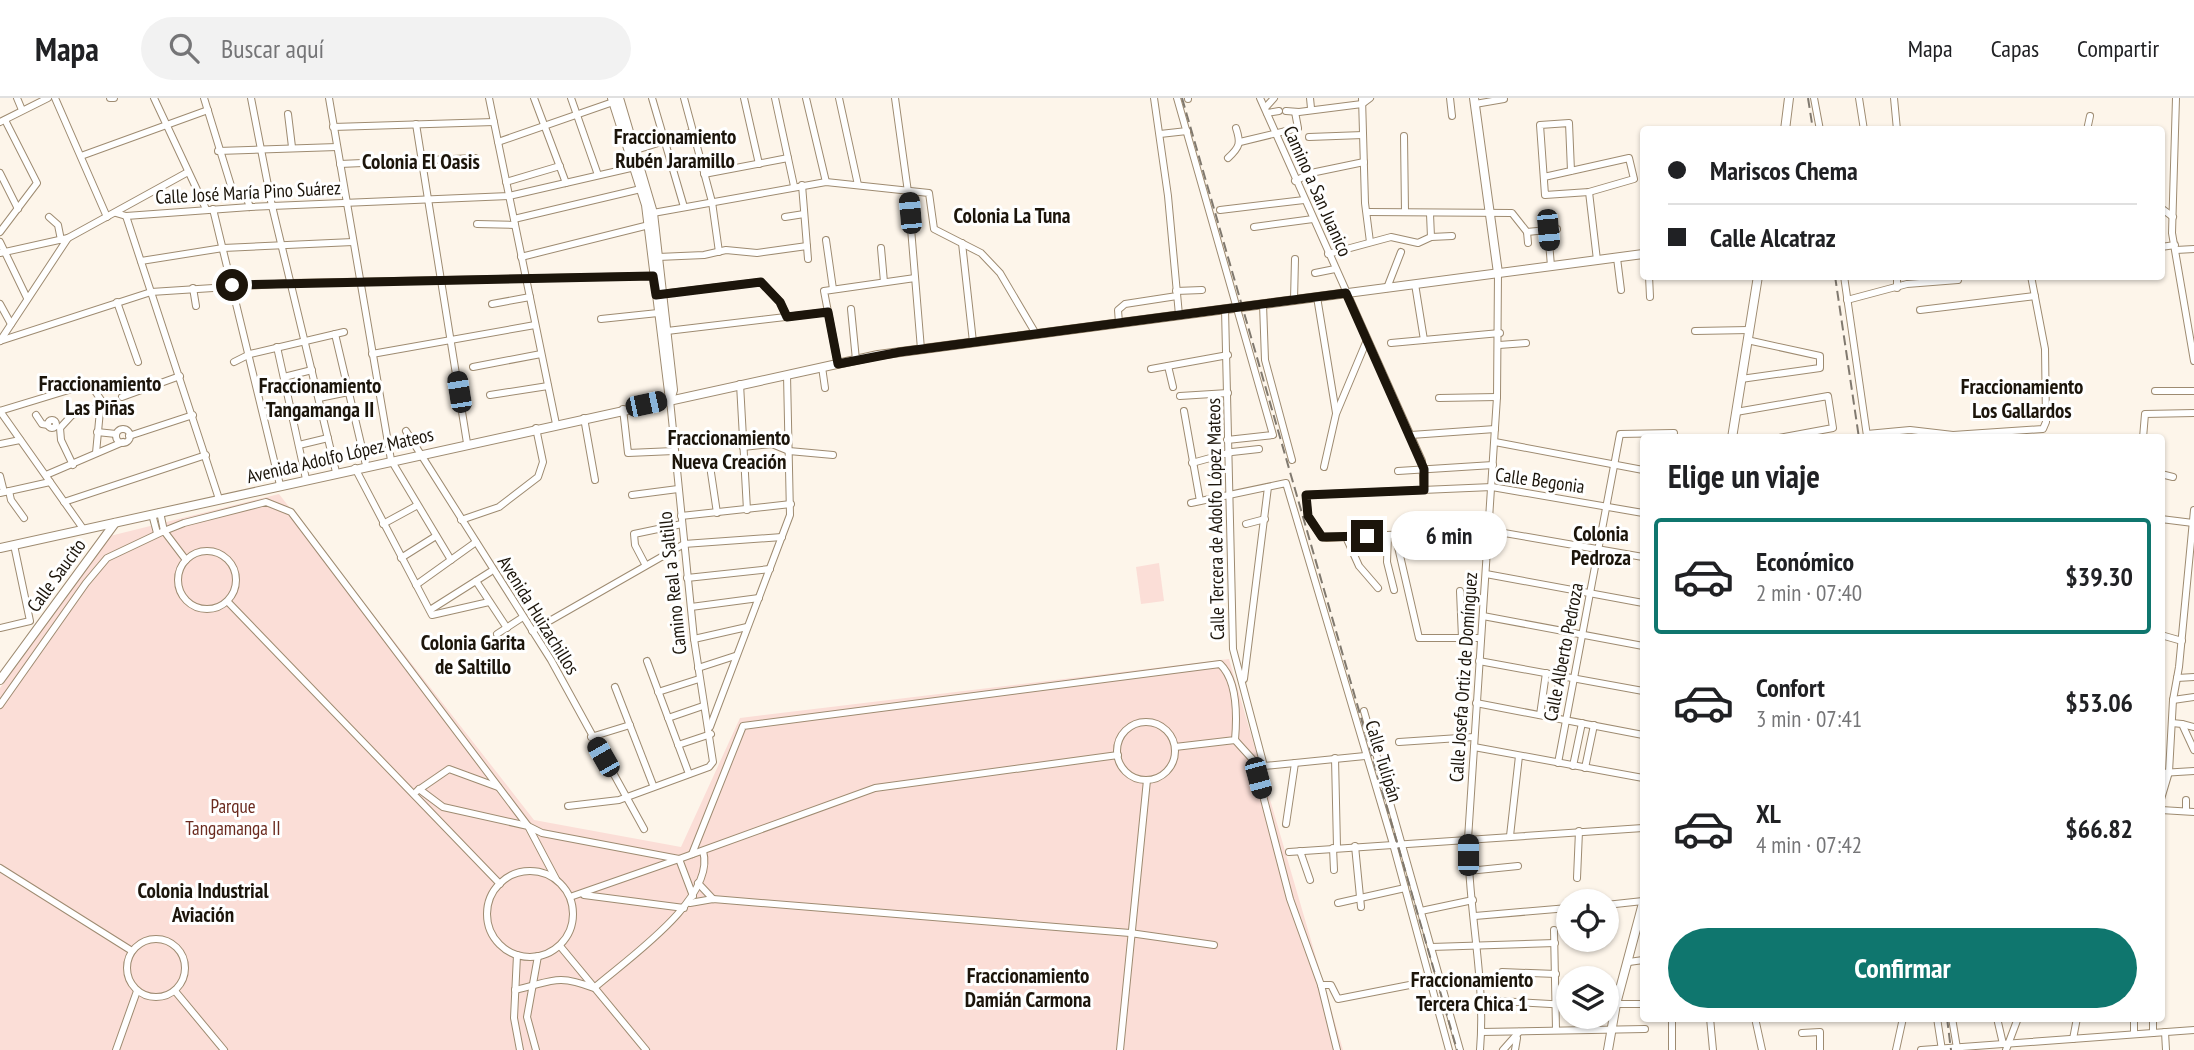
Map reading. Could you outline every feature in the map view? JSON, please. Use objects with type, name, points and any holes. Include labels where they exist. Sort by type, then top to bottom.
[{"type":"street","points":[[17,98],[22,110]]},
{"type":"street","points":[[0,232],[37,183],[3,121],[48,98]]},
{"type":"street","points":[[55,98],[107,217]]},
{"type":"street","points":[[154,98],[188,172],[210,209],[223,248],[280,485]]},
{"type":"street","points":[[204,98],[232,189],[247,199],[250,207]]},
{"type":"street","points":[[251,98],[272,206],[336,472]]},
{"type":"street","points":[[329,98],[391,460],[416,506],[451,560]]},
{"type":"street","points":[[489,98],[556,424]]},
{"type":"street","points":[[534,98],[565,183]]},
{"type":"street","points":[[571,98],[598,175]]},
{"type":"street","points":[[652,98],[684,207]]},
{"type":"street","points":[[684,98],[712,202],[719,252]]},
{"type":"street","points":[[744,98],[759,164]]},
{"type":"street","points":[[775,98],[794,186]]},
{"type":"street","points":[[806,98],[825,182]]},
{"type":"street","points":[[839,98],[858,185]]},
{"type":"street","points":[[895,98],[908,192],[921,349]]},
{"type":"street","points":[[1154,98],[1179,315]]},
{"type":"street","points":[[1177,98],[1273,435],[1227,440]]},
{"type":"street","name":"Camino a San Juanico","points":[[1261,98],[1304,201],[1411,435],[1424,469],[1424,490]]},
{"type":"street","points":[[1266,111],[1274,98]]},
{"type":"street","points":[[1310,98],[1311,108]]},
{"type":"street","points":[[1266,111],[1296,112],[1370,98]]},
{"type":"street","points":[[1450,98],[1452,116]]},
{"type":"street","points":[[1786,126],[1789,98]]},
{"type":"street","points":[[1814,98],[1819,126]]},
{"type":"street","points":[[1859,98],[1863,126]]},
{"type":"street","points":[[1894,98],[1897,126]]},
{"type":"street","points":[[2176,98],[2173,217],[2194,361]]},
{"type":"street","points":[[498,142],[577,116],[617,99]]},
{"type":"street","name":"Camino Real a Saltillo","points":[[617,99],[636,150],[644,188],[653,276],[667,331],[673,390],[670,400]]},
{"type":"street","name":"Camino Real a Saltillo","points":[[617,99],[635,167],[653,213],[658,257],[658,313],[670,400],[687,578],[699,678],[710,732],[713,762],[709,767],[689,774]]},
{"type":"street","points":[[1475,101],[1504,99]]},
{"type":"street","points":[[1362,101],[1365,202],[1370,242]]},
{"type":"street","name":"Calle Josefa Ortiz de Domínguez","points":[[1475,101],[1498,273],[1500,333],[1468,839],[1468,871],[1478,943],[1480,1050]]},
{"type":"street","points":[[81,156],[208,110]]},
{"type":"street","points":[[1240,142],[1298,128],[1296,112]]},
{"type":"street","points":[[288,114],[292,147]]},
{"type":"street","points":[[2088,126],[2090,116]]},
{"type":"street","points":[[334,127],[494,122]]},
{"type":"street","points":[[1544,177],[1571,171],[1629,158],[1634,179],[1589,192],[1545,195],[1540,125],[1569,123],[1571,171]]},
{"type":"street","points":[[416,124],[467,443]]},
{"type":"street","points":[[1228,158],[1238,149],[1240,142],[1236,128]]},
{"type":"street","points":[[1160,134],[1186,131]]},
{"type":"street","points":[[636,150],[693,132]]},
{"type":"street","points":[[1308,137],[1363,135]]},
{"type":"street","points":[[1404,136],[1405,212]]},
{"type":"street","points":[[218,150],[337,147]]},
{"type":"street","points":[[340,164],[475,158]]},
{"type":"street","points":[[704,174],[788,158]]},
{"type":"street","points":[[1296,181],[1311,173],[1364,162]]},
{"type":"street","points":[[506,182],[560,166]]},
{"type":"street","name":"Calle José María Pino Suárez","points":[[116,213],[126,216],[210,209],[509,196],[635,167]]},
{"type":"street","points":[[3,252],[65,239],[188,172]]},
{"type":"street","points":[[0,173],[18,209]]},
{"type":"street","points":[[653,213],[825,182],[929,194],[934,229],[981,253],[1000,273],[1036,334]]},
{"type":"street","points":[[802,185],[807,259]]},
{"type":"street","points":[[477,224],[514,222],[644,188]]},
{"type":"street","points":[[1589,192],[1597,260]]},
{"type":"street","points":[[1220,210],[1304,201]]},
{"type":"street","points":[[2165,211],[2173,217]]},
{"type":"street","points":[[1368,212],[1515,214],[1527,232],[1528,243]]},
{"type":"street","points":[[1430,214],[1431,237]]},
{"type":"street","points":[[785,217],[804,215]]},
{"type":"street","points":[[126,216],[219,499]]},
{"type":"street","points":[[49,217],[58,225],[65,239]]},
{"type":"street","points":[[1254,227],[1313,219]]},
{"type":"street","points":[[522,257],[649,225]]},
{"type":"street","points":[[1527,232],[1557,229]]},
{"type":"street","points":[[1548,230],[1551,266]]},
{"type":"street","points":[[1328,254],[1395,236],[1418,243],[1431,237],[1452,236]]},
{"type":"street","points":[[0,341],[65,239]]},
{"type":"street","points":[[826,240],[832,289]]},
{"type":"street","points":[[0,242],[27,298]]},
{"type":"street","points":[[141,261],[223,248],[353,242]]},
{"type":"street","points":[[962,243],[973,342]]},
{"type":"street","points":[[658,257],[738,250],[757,253],[807,246]]},
{"type":"street","points":[[2165,247],[2194,249]]},
{"type":"street","points":[[881,248],[884,282]]},
{"type":"street","points":[[1387,288],[1401,252]]},
{"type":"street","name":"Avenida Adolfo López Mateos","points":[[0,548],[366,465],[856,360],[973,342],[1640,254]]},
{"type":"street","points":[[1618,258],[1621,290]]},
{"type":"street","points":[[1294,300],[1295,259]]},
{"type":"street","points":[[1315,273],[1335,269]]},
{"type":"street","points":[[0,341],[151,292],[291,283],[653,276]]},
{"type":"street","points":[[838,364],[824,291],[915,278]]},
{"type":"street","points":[[1649,280],[1650,297]]},
{"type":"street","points":[[1733,434],[1757,280]]},
{"type":"street","points":[[1845,280],[1868,434]]},
{"type":"street","points":[[1897,280],[1897,288]]},
{"type":"street","points":[[1847,300],[1907,284],[1958,280]]},
{"type":"street","points":[[2013,434],[2038,431],[2046,422],[2045,349],[2032,280]]},
{"type":"street","points":[[659,295],[761,282],[780,302],[787,317]]},
{"type":"street","points":[[1415,284],[1424,340]]},
{"type":"street","points":[[193,288],[196,306]]},
{"type":"street","points":[[1119,323],[1120,306],[1202,290]]},
{"type":"street","points":[[1920,310],[2035,296]]},
{"type":"street","points":[[492,304],[530,297]]},
{"type":"street","points":[[1317,297],[1336,414]]},
{"type":"street","points":[[117,302],[138,362]]},
{"type":"street","points":[[0,304],[11,324]]},
{"type":"street","points":[[1263,304],[1265,360],[1293,460]]},
{"type":"street","points":[[851,309],[856,360]]},
{"type":"street","name":"Calle Tercera de Adolfo López Mateos","points":[[1225,309],[1233,649],[1264,766],[1295,763]]},
{"type":"street","points":[[667,331],[828,312]]},
{"type":"street","points":[[601,319],[658,313]]},
{"type":"street","points":[[372,354],[535,325]]},
{"type":"street","points":[[1695,331],[1748,335],[1820,356],[1820,368],[1741,379]]},
{"type":"street","points":[[234,362],[250,354],[344,332]]},
{"type":"street","points":[[1391,343],[1500,333]]},
{"type":"street","points":[[335,334],[366,465]]},
{"type":"street","points":[[1324,467],[1336,414],[1367,340]]},
{"type":"street","points":[[1499,345],[1526,343]]},
{"type":"street","points":[[277,347],[306,479]]},
{"type":"street","points":[[473,367],[541,354]]},
{"type":"street","points":[[1151,369],[1228,355]]},
{"type":"street","points":[[1168,366],[1173,387]]},
{"type":"street","points":[[822,367],[825,388]]},
{"type":"street","points":[[284,377],[312,370]]},
{"type":"street","points":[[678,745],[710,732],[735,656],[782,537],[791,504],[787,375]]},
{"type":"street","points":[[122,397],[180,376]]},
{"type":"street","points":[[740,384],[747,510]]},
{"type":"street","points":[[76,385],[72,389],[0,411],[84,530]]},
{"type":"street","points":[[319,398],[378,386]]},
{"type":"street","points":[[490,395],[548,386]]},
{"type":"street","points":[[93,388],[98,393],[100,407],[96,453]]},
{"type":"street","points":[[2155,391],[2194,391]]},
{"type":"street","points":[[1180,396],[1228,393]]},
{"type":"street","points":[[1736,412],[1828,396],[1833,428],[1801,434]]},
{"type":"street","points":[[1439,398],[1497,397]]},
{"type":"street","points":[[263,412],[290,406]]},
{"type":"street","points":[[36,415],[42,424],[54,426],[72,415],[100,407]]},
{"type":"street","points":[[623,409],[628,453],[674,451]]},
{"type":"street","points":[[1184,411],[1200,501]]},
{"type":"street","points":[[2143,434],[2145,414],[2194,413]]},
{"type":"street","points":[[46,475],[123,442],[129,436],[193,415]]},
{"type":"street","points":[[584,418],[595,480]]},
{"type":"street","points":[[54,426],[73,465]]},
{"type":"street","points":[[461,520],[499,507],[542,471],[536,428]]},
{"type":"street","points":[[97,432],[116,434],[124,429],[129,436]]},
{"type":"street","points":[[1411,435],[1495,429]]},
{"type":"street","points":[[1882,434],[1910,430],[1944,434]]},
{"type":"street","name":"Avenida Huizachillos","points":[[405,431],[551,660],[644,830]]},
{"type":"street","name":"Calle Alberto Pedroza","points":[[1558,763],[1620,434],[1674,433]]},
{"type":"street","points":[[116,434],[117,439],[123,442]]},
{"type":"street","points":[[299,445],[328,438]]},
{"type":"street","points":[[0,444],[20,440]]},
{"type":"street","points":[[743,447],[788,441]]},
{"type":"street","points":[[1495,442],[1640,469]]},
{"type":"street","points":[[772,444],[789,451],[834,455]]},
{"type":"street","points":[[1192,463],[1227,453],[1259,449]]},
{"type":"street","points":[[64,502],[206,456]]},
{"type":"street","points":[[1398,471],[1493,465]]},
{"type":"street","points":[[710,466],[717,513]]},
{"type":"street","points":[[355,468],[431,613]]},
{"type":"street","points":[[2165,475],[2173,477]]},
{"type":"street","points":[[0,476],[4,492],[24,518]]},
{"type":"street","points":[[4,492],[50,482]]},
{"type":"street","name":"Calle Tulipán","points":[[1268,486],[1286,483],[1393,844],[1449,1050]]},
{"type":"street","points":[[1191,503],[1268,486],[1244,684]]},
{"type":"street","name":"Calle Begonia","points":[[1346,537],[1322,537],[1308,516],[1306,495],[1492,487],[1640,512]]},
{"type":"street","points":[[632,495],[678,489]]},
{"type":"street","points":[[0,705],[86,583],[107,558],[184,523],[266,502],[291,512],[528,826],[557,880],[570,897],[573,919],[559,946],[538,957],[517,955],[498,943],[488,923],[489,901],[500,884],[508,877],[528,871],[557,880]]},
{"type":"street","points":[[645,564],[635,545],[634,534],[717,513],[791,504]]},
{"type":"street","points":[[383,524],[416,506]]},
{"type":"street","points":[[2194,510],[2193,546],[2165,772],[2194,771]]},
{"type":"street","points":[[156,513],[161,532],[186,560]]},
{"type":"street","points":[[1246,524],[1265,519]]},
{"type":"street","points":[[2165,520],[2193,523]]},
{"type":"street","name":"Calle Saucito","points":[[0,680],[115,523]]},
{"type":"street","points":[[95,527],[102,531],[102,538]]},
{"type":"street","points":[[1378,588],[1359,566],[1346,537],[1487,530],[1640,556]]},
{"type":"street","points":[[1391,535],[1387,562],[1394,590]]},
{"type":"street","points":[[1391,535],[1416,635],[1419,638],[1481,638]]},
{"type":"street","points":[[401,558],[436,536]]},
{"type":"street","points":[[532,631],[684,544],[782,537]]},
{"type":"street","points":[[416,585],[476,542]]},
{"type":"street","points":[[0,628],[30,621],[14,545]]},
{"type":"street","points":[[214,551],[231,562],[237,581],[228,602],[209,610],[189,604],[182,596],[178,583],[179,573],[186,560],[200,552],[214,551]]},
{"type":"street","points":[[687,578],[770,569]]},
{"type":"street","points":[[431,613],[490,572]]},
{"type":"street","points":[[1486,574],[1640,602]]},
{"type":"street","points":[[475,581],[506,628]]},
{"type":"street","points":[[1460,591],[1462,638]]},
{"type":"street","points":[[691,607],[759,598]]},
{"type":"street","points":[[228,602],[416,791],[500,884]]},
{"type":"street","points":[[431,613],[489,602]]},
{"type":"street","points":[[497,634],[523,617]]},
{"type":"street","points":[[1483,617],[1640,645]]},
{"type":"street","points":[[694,639],[747,627]]},
{"type":"street","points":[[2165,636],[2182,641]]},
{"type":"street","points":[[698,668],[735,656]]},
{"type":"street","points":[[568,806],[626,798],[653,785],[689,774],[647,661]]},
{"type":"street","points":[[1479,661],[1640,690]]},
{"type":"street","points":[[692,854],[743,726],[1220,664],[1226,670],[1237,711],[1235,740],[1254,761],[1290,900],[1321,985],[1337,1050]]},
{"type":"street","points":[[1539,715],[1546,673]]},
{"type":"street","points":[[1554,718],[1560,676]]},
{"type":"street","points":[[2177,678],[2194,677]]},
{"type":"street","points":[[658,692],[699,678]]},
{"type":"street","points":[[615,687],[653,785]]},
{"type":"street","points":[[2173,700],[2194,697]]},
{"type":"street","points":[[1476,704],[1640,734]]},
{"type":"street","points":[[668,718],[704,706]]},
{"type":"street","points":[[1364,711],[1460,1050]]},
{"type":"street","points":[[1142,722],[1161,726],[1175,747],[1169,768],[1162,775],[1147,780],[1128,774],[1118,755],[1119,740],[1125,732],[1142,722]]},
{"type":"street","points":[[1573,766],[1582,723]]},
{"type":"street","points":[[2172,723],[2193,725]]},
{"type":"street","points":[[2182,724],[2194,750]]},
{"type":"street","points":[[591,737],[630,725]]},
{"type":"street","points":[[1585,768],[1594,725]]},
{"type":"street","points":[[1399,742],[1474,737]]},
{"type":"street","points":[[1175,747],[1235,740]]},
{"type":"street","points":[[1474,747],[1640,777]]},
{"type":"street","points":[[570,897],[582,895],[876,788],[1118,755]]},
{"type":"street","points":[[1286,824],[1295,763],[1365,755]]},
{"type":"street","points":[[1510,836],[1519,756]]},
{"type":"street","points":[[1334,870],[1335,758]]},
{"type":"street","points":[[416,791],[450,769],[498,787]]},
{"type":"street","points":[[1120,1050],[1147,780]]},
{"type":"street","points":[[416,791],[443,807],[528,826],[542,833],[679,859]]},
{"type":"street","points":[[2165,810],[2190,811],[2186,800]]},
{"type":"street","points":[[1289,852],[1640,828]]},
{"type":"street","points":[[1577,878],[1579,831]]},
{"type":"street","points":[[1355,846],[1361,906]]},
{"type":"street","points":[[594,988],[689,902],[705,863],[703,850]]},
{"type":"street","points":[[1300,851],[1310,880]]},
{"type":"street","points":[[679,859],[689,902]]},
{"type":"street","points":[[1468,871],[1518,866]]},
{"type":"street","points":[[0,868],[132,951]]},
{"type":"street","points":[[698,883],[713,899]]},
{"type":"street","points":[[1338,904],[1405,888]]},
{"type":"street","points":[[582,895],[689,902],[713,899],[1130,933],[1214,945]]},
{"type":"street","points":[[1421,911],[1473,900]]},
{"type":"street","points":[[1619,904],[1640,902]]},
{"type":"street","points":[[1475,916],[1556,909]]},
{"type":"street","points":[[1619,988],[1640,928]]},
{"type":"street","points":[[1502,972],[1556,974],[1554,930]]},
{"type":"street","points":[[155,939],[173,944],[179,950],[185,966],[182,982],[175,991],[153,998],[137,991],[127,974],[132,951],[145,940],[155,939]]},
{"type":"street","points":[[1431,947],[1478,943],[1555,943]]},
{"type":"street","points":[[559,946],[646,1050]]},
{"type":"street","points":[[517,955],[514,1018],[520,1050]]},
{"type":"street","points":[[536,1050],[527,1017],[538,957]]},
{"type":"street","points":[[1629,962],[1640,960]]},
{"type":"street","points":[[515,990],[531,987],[548,979],[570,979],[594,988]]},
{"type":"street","points":[[1321,985],[1331,985],[1338,999],[1430,981]]},
{"type":"street","points":[[116,1050],[137,991]]},
{"type":"street","points":[[175,991],[225,1050]]},
{"type":"street","points":[[1481,1000],[1556,1005]]},
{"type":"street","points":[[1619,1006],[1640,1004]]},
{"type":"street","points":[[1672,1022],[1672,1050]]},
{"type":"street","points":[[1710,1022],[1713,1050]]},
{"type":"street","points":[[1756,1022],[1762,1050]]},
{"type":"street","points":[[1896,1050],[1902,1022]]},
{"type":"street","points":[[1938,1022],[1942,1049]]},
{"type":"street","points":[[1953,1022],[1957,1049]]},
{"type":"street","points":[[1998,1022],[2006,1046]]},
{"type":"street","points":[[2006,1046],[2016,1022]]},
{"type":"street","points":[[2066,1050],[2075,1022]]},
{"type":"street","points":[[2134,1022],[2134,1034]]},
{"type":"street","points":[[2153,1022],[2153,1033]]},
{"type":"street","points":[[1481,1032],[1518,1034],[1556,1030],[1645,1029]]},
{"type":"street","points":[[1608,1050],[1612,1030]]},
{"type":"street","points":[[1921,1050],[2006,1046],[2194,1030]]},
{"type":"street","points":[[1802,1033],[1819,1032],[1821,1050]]},
{"type":"street","points":[[2165,1032],[2166,1050]]},
{"type":"street","points":[[1503,1050],[1518,1034]]},
{"type":"street","points":[[1515,1050],[1518,1034]]},
{"type":"green space","name":"Parque Tangamanga II","points":[[279,494],[534,820],[681,847],[740,718],[1229,659],[1343,1050],[0,1050],[0,688],[110,536]]},
{"type":"green space","points":[[1159,563],[1164,601],[1141,604],[1136,567]]},
{"type":"railway","points":[[1182,98],[1457,1050]]},
{"type":"railway","points":[[1808,98],[1812,126]]},
{"type":"railway","points":[[1836,280],[1858,434]]},
{"type":"railway","points":[[1948,1022],[1951,1050]]},
{"type":"district","name":"Fraccionamiento Rubén Jaramillo","points":[[675,149]]},
{"type":"district","name":"Colonia El Oasis","points":[[421,162]]},
{"type":"district","name":"Colonia La Tuna","points":[[1012,216]]},
{"type":"district","name":"Fraccionamiento Las Piñas","points":[[100,396]]},
{"type":"district","name":"Fraccionamiento Tangamanga II","points":[[320,398]]},
{"type":"district","name":"Fraccionamiento Los Gallardos","points":[[2022,399]]},
{"type":"district","name":"Fraccionamiento Nueva Creación","points":[[729,450]]},
{"type":"district","name":"Colonia Pedroza","points":[[1601,546]]},
{"type":"district","name":"Colonia Garita de Saltillo","points":[[473,655]]},
{"type":"district","name":"Colonia Industrial Aviación","points":[[203,903]]},
{"type":"district","name":"Fraccionamiento Damián Carmona","points":[[1028,988]]},
{"type":"district","name":"Fraccionamiento Tercera Chica 1","points":[[1472,992]]},
{"type":"route","points":[[232,285],[653,276],[656,295],[761,282],[780,302],[787,317],[828,312],[838,364],[878,355],[1346,293],[1417,448],[1424,469],[1424,490],[1306,495],[1308,516],[1322,537],[1367,536]]}]
